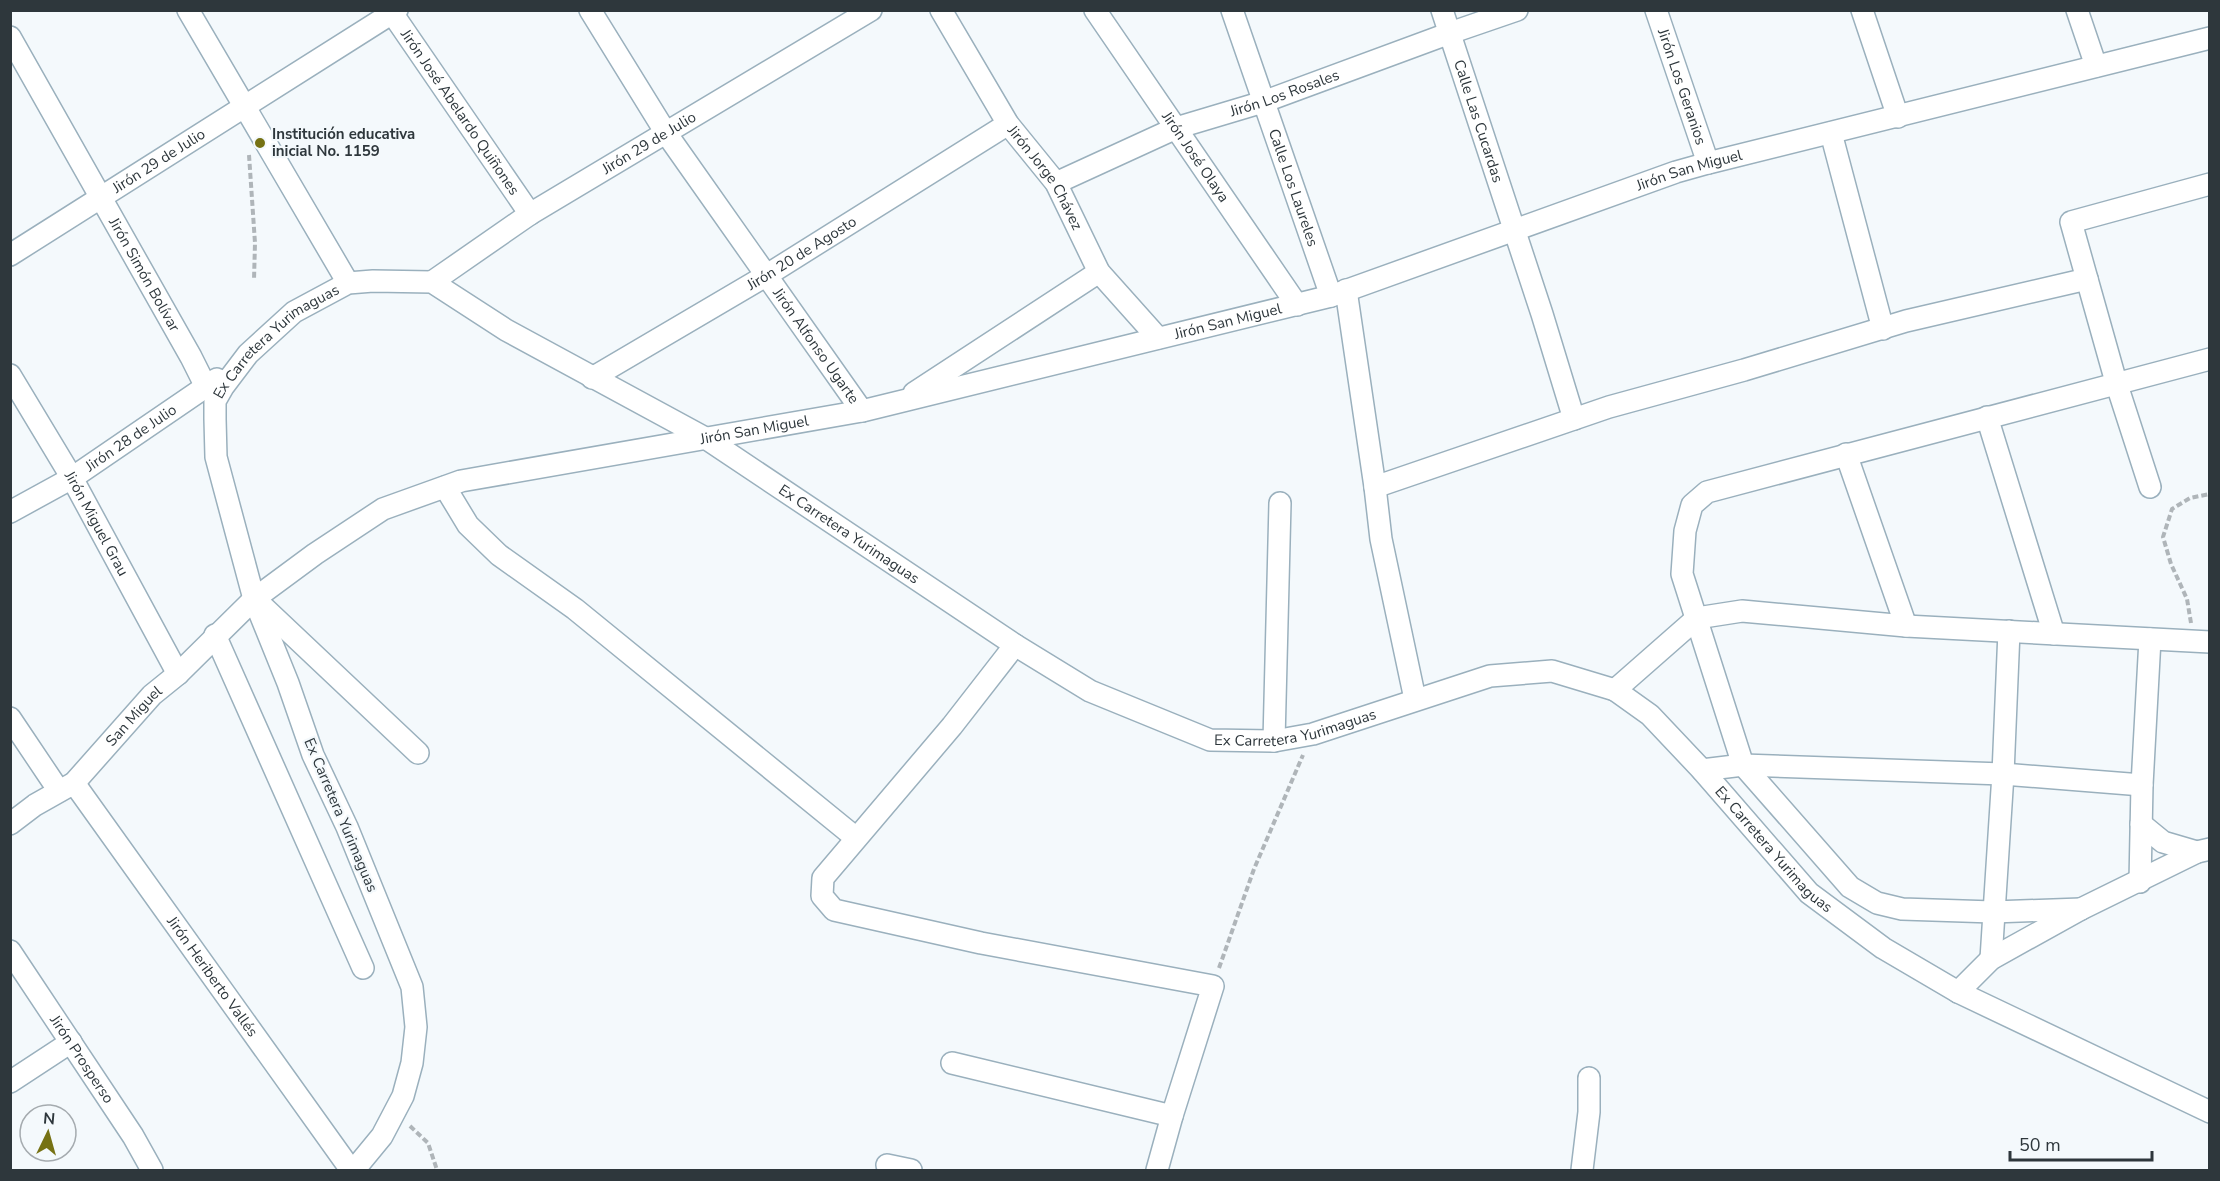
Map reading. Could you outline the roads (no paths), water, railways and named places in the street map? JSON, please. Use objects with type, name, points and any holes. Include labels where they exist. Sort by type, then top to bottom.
[{"type":"street","points":[[188,10],[348,283]]},
{"type":"street","name":"Jirón Alfonso Ugarte","points":[[590,10],[666,133],[862,411]]},
{"type":"street","name":"Jirón 29 de Julio","points":[[432,282],[531,214],[871,10]]},
{"type":"street","name":"Jirón Jorge Chávez","points":[[941,10],[1008,124],[1056,183],[1099,272],[1158,338]]},
{"type":"street","name":"Jirón José Olaya","points":[[1095,10],[1297,305]]},
{"type":"street","name":"Calle Los Laureles","points":[[1232,10],[1263,102],[1339,293],[1375,487],[1381,539],[1415,699]]},
{"type":"street","name":"Calle Las Cucardas","points":[[1442,10],[1574,419]]},
{"type":"street","name":"Jirón Los Rosales","points":[[1056,183],[1176,128],[1263,102],[1517,10]]},
{"type":"street","name":"Jirón Los Geranios","points":[[1656,10],[1708,163]]},
{"type":"street","points":[[1862,10],[1898,117]]},
{"type":"street","points":[[2077,10],[2096,66]]},
{"type":"street","name":"Jirón 29 de Julio","points":[[10,255],[393,12]]},
{"type":"street","name":"Jirón José Abelardo Quiñones","points":[[393,12],[531,214]]},
{"type":"street","name":"Jirón Simón Bolívar","points":[[10,37],[206,387]]},
{"type":"street","name":"Jirón San Miguel","points":[[254,599],[315,554],[383,509],[461,481],[707,440],[862,411],[1297,305],[1339,293],[1676,172],[2210,38]]},
{"type":"street","name":"Jirón 20 de Agosto","points":[[592,378],[767,274],[1008,124]]},
{"type":"street","points":[[1831,133],[1883,329]]},
{"type":"street","points":[[2150,487],[2116,382],[2072,222],[2210,184]]},
{"type":"street","points":[[900,402],[1099,272]]},
{"type":"street","points":[[1375,487],[1609,407],[1744,370],[1906,321],[2087,279]]},
{"type":"street","name":"Ex Carretera Yurimaguas","points":[[352,1170],[382,1136],[396,1113],[403,1095],[412,1063],[416,1027],[412,987],[347,827],[313,754],[288,682],[254,599],[216,457],[215,401],[248,354],[294,312],[348,283],[373,281],[432,282],[506,330],[707,440],[1015,645],[1090,691],[1210,740],[1274,741],[1312,734],[1490,676],[1552,671],[1616,690],[1650,715],[1702,770],[1809,893],[1882,948],[1958,992],[2210,1112]]},
{"type":"street","name":"Jirón 28 de Julio","points":[[10,512],[72,478],[206,387],[248,354]]},
{"type":"street","points":[[2081,909],[1993,912],[1902,909],[1877,903],[1850,886],[1743,765],[1683,574],[1685,531],[1692,505],[1707,492],[2210,359]]},
{"type":"street","name":"Jirón Miguel Grau","points":[[10,375],[72,478],[178,674]]},
{"type":"street","points":[[1987,417],[2054,634]]},
{"type":"street","points":[[1846,454],[1906,626]]},
{"type":"street","points":[[445,487],[468,525],[499,555],[575,609],[856,838]]},
{"type":"street","points":[[1274,741],[1280,503]]},
{"type":"street","points":[[254,599],[418,753]]},
{"type":"street","name":"San Miguel","points":[[10,824],[67,787],[152,695],[178,674],[254,599]]},
{"type":"street","points":[[1616,690],[1697,618],[1742,611],[1906,626],[2199,642]]},
{"type":"street","points":[[1991,959],[2003,774],[2009,631]]},
{"type":"street","points":[[215,635],[363,969]]},
{"type":"street","points":[[2140,882],[2142,785],[2150,639]]},
{"type":"street","points":[[1015,645],[952,726],[823,878],[822,896],[834,910],[981,943],[1213,986],[1157,1170]]},
{"type":"street","name":"Jirón Heriberto Vallés","points":[[10,717],[67,787],[352,1170]]},
{"type":"street","points":[[1702,770],[1743,765],[2003,774],[2142,785]]},
{"type":"street","points":[[2141,824],[2163,842],[2203,851]]},
{"type":"street","points":[[1958,992],[1991,959],[2081,909],[2203,851]]},
{"type":"street","name":"Jirón Prosperso","points":[[10,951],[133,1136],[152,1170]]},
{"type":"street","points":[[10,1082],[71,1042]]},
{"type":"street","points":[[951,1064],[1172,1116]]},
{"type":"street","points":[[1582,1170],[1589,1112],[1589,1078]]},
{"type":"street","points":[[887,1165],[911,1170]]},
{"type":"place","name":"Institución educativa inicial No. 1159","points":[[260,143]]}]
